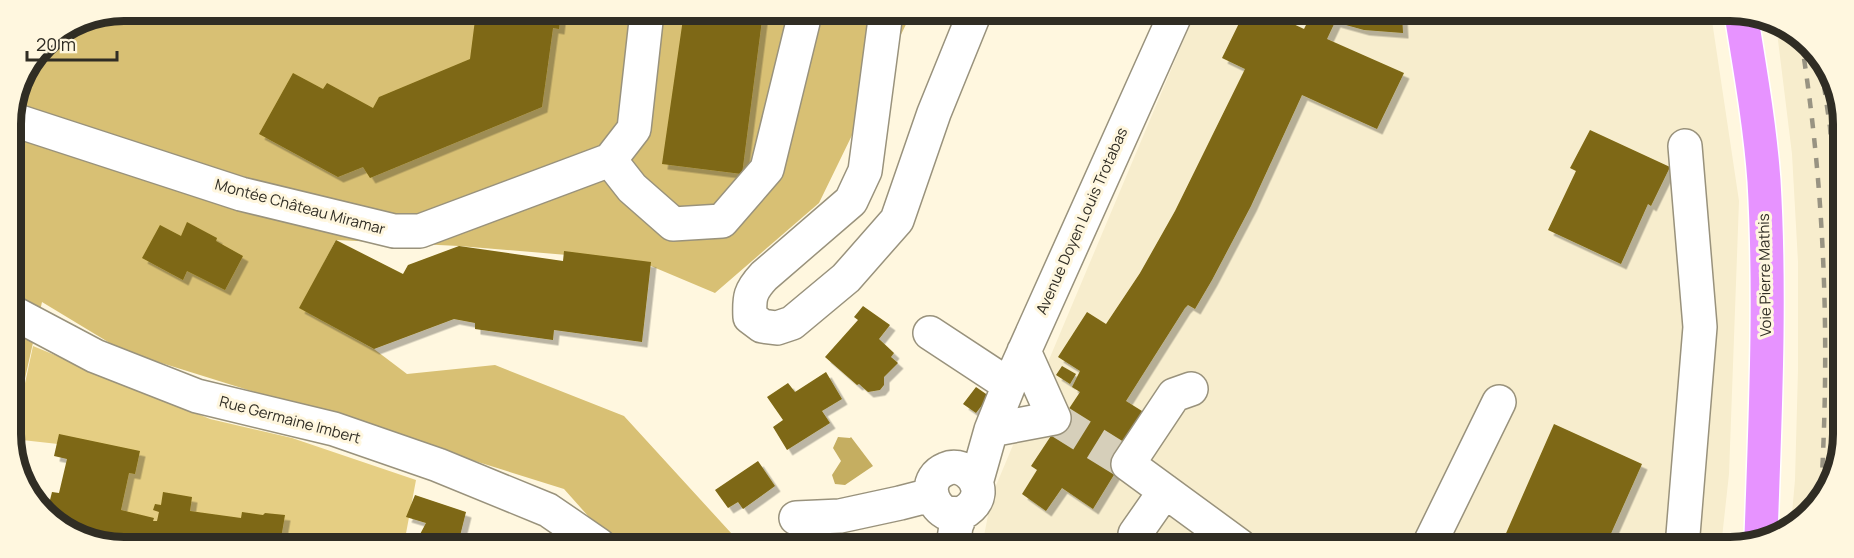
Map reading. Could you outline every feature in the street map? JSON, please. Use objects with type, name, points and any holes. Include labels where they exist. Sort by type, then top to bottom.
[{"type":"highway","name":"Voie Pierre Mathis","points":[[1742,22],[1764,180],[1768,305],[1761,531]]},
{"type":"highway","points":[[1741,536],[1768,305]]},
{"type":"street","points":[[645,21],[634,129],[610,160],[632,188],[673,224],[722,221],[766,169],[803,21]]},
{"type":"street","points":[[885,21],[865,171],[852,201],[764,276],[752,289],[749,304],[750,318],[762,326],[777,328],[792,323],[846,278],[897,220],[934,113],[971,21]]},
{"type":"street","name":"Avenue Doyen Louis Trotabas","points":[[965,475],[992,430],[1009,385],[1172,21]]},
{"type":"street","name":"Montée Château Miramar","points":[[21,122],[241,194],[394,231],[420,231],[610,160]]},
{"type":"street","points":[[1683,537],[1700,327],[1684,146]]},
{"type":"street","name":"Rue Germaine Imbert","points":[[21,317],[95,356],[197,396],[334,429],[438,465],[548,510],[587,537]]},
{"type":"street","points":[[930,333],[1009,385]]},
{"type":"street","points":[[992,430],[1054,418],[1024,351]]},
{"type":"street","points":[[1191,389],[1174,395],[1128,464],[1228,537]]},
{"type":"street","points":[[1433,537],[1499,402]]},
{"type":"street","points":[[946,469],[965,475],[978,495],[975,502],[961,514],[946,513],[938,509],[931,495],[934,479],[946,469]]},
{"type":"street","points":[[1135,534],[1165,491]]},
{"type":"street","points":[[796,518],[840,516],[931,495]]},
{"type":"street","points":[[954,537],[961,514]]},
{"type":"shaded area","points":[[124,21],[908,21],[819,203],[715,293],[639,261],[459,246],[336,240],[300,308],[374,349],[407,374],[495,365],[624,416],[735,537],[607,537],[564,489],[123,351],[42,302],[21,396],[21,117],[25,97],[42,61],[56,47],[91,26]]},
{"type":"shaded area","points":[[1192,21],[1712,21],[1739,201],[1729,474],[1722,537],[984,537],[992,495]]},
{"type":"shaded area","points":[[1777,33],[1793,42],[1816,67],[1828,91],[1833,124],[1832,447],[1829,461],[1816,491],[1792,515],[1798,370],[1798,262],[1792,154]]},
{"type":"shaded area","points":[[33,346],[210,419],[292,438],[416,480],[405,537],[240,537],[225,517],[167,532],[105,513],[121,451],[22,440],[21,402]]},
{"type":"shaded area","points":[[838,437],[851,437],[873,466],[845,485],[835,484],[832,475],[841,461],[833,448]]},
{"type":"building","points":[[475,21],[560,21],[559,29],[553,28],[542,107],[370,178],[363,167],[338,177],[259,134],[293,73],[323,89],[327,83],[373,108],[379,97],[470,59]]},
{"type":"building","points":[[683,21],[762,21],[742,174],[662,164]]},
{"type":"building","points":[[1240,21],[1287,21],[1304,29],[1308,21],[1402,21],[1403,33],[1364,30],[1335,22],[1327,39],[1404,73],[1377,129],[1302,95],[1251,206],[1212,280],[1195,309],[1188,305],[1185,308],[1126,401],[1150,416],[1093,509],[1062,488],[1046,511],[1022,494],[1037,470],[1031,466],[1080,392],[1072,387],[1080,371],[1058,357],[1087,312],[1106,324],[1140,273],[1175,211],[1245,69],[1222,58]]},
{"type":"building","points":[[1590,130],[1670,167],[1651,206],[1648,204],[1621,264],[1548,230],[1576,171],[1570,168]]},
{"type":"building","points":[[187,222],[217,238],[216,241],[243,256],[225,290],[187,271],[183,280],[142,258],[160,225],[181,236]]},
{"type":"building","points":[[336,240],[403,274],[408,265],[459,246],[563,261],[564,251],[651,262],[642,342],[554,330],[553,340],[475,329],[475,323],[454,319],[374,349],[299,308]]},
{"type":"building","points":[[863,306],[890,325],[879,339],[894,353],[891,357],[898,363],[884,377],[884,385],[880,390],[868,392],[825,357],[858,320],[854,317]]},
{"type":"building","points":[[1062,366],[1076,374],[1070,384],[1056,375]]},
{"type":"building","points":[[826,372],[842,399],[822,411],[830,423],[787,450],[773,427],[783,420],[767,397],[788,383],[795,392]]},
{"type":"building","points":[[976,387],[989,396],[976,413],[963,404]]},
{"type":"building","points":[[1554,424],[1642,464],[1609,537],[1504,537]]},
{"type":"building","points":[[59,434],[140,451],[135,474],[129,473],[121,510],[154,518],[153,521],[157,521],[159,512],[153,510],[155,504],[161,505],[163,492],[192,497],[190,511],[241,518],[242,512],[285,515],[281,537],[202,535],[202,537],[124,537],[85,529],[61,516],[44,499],[50,500],[52,492],[59,493],[67,459],[54,456]]},
{"type":"building","points":[[758,461],[775,486],[743,509],[738,502],[728,508],[715,490]]},
{"type":"building","points":[[415,495],[466,512],[460,537],[419,537],[426,523],[406,517]]},
{"type":"tunnel","points":[[1054,418],[1128,464]]},
{"type":"railway","points":[[1803,51],[1816,152],[1823,266],[1825,379],[1822,480]]},
{"type":"railway","points":[[1823,82],[1833,169]]}]
